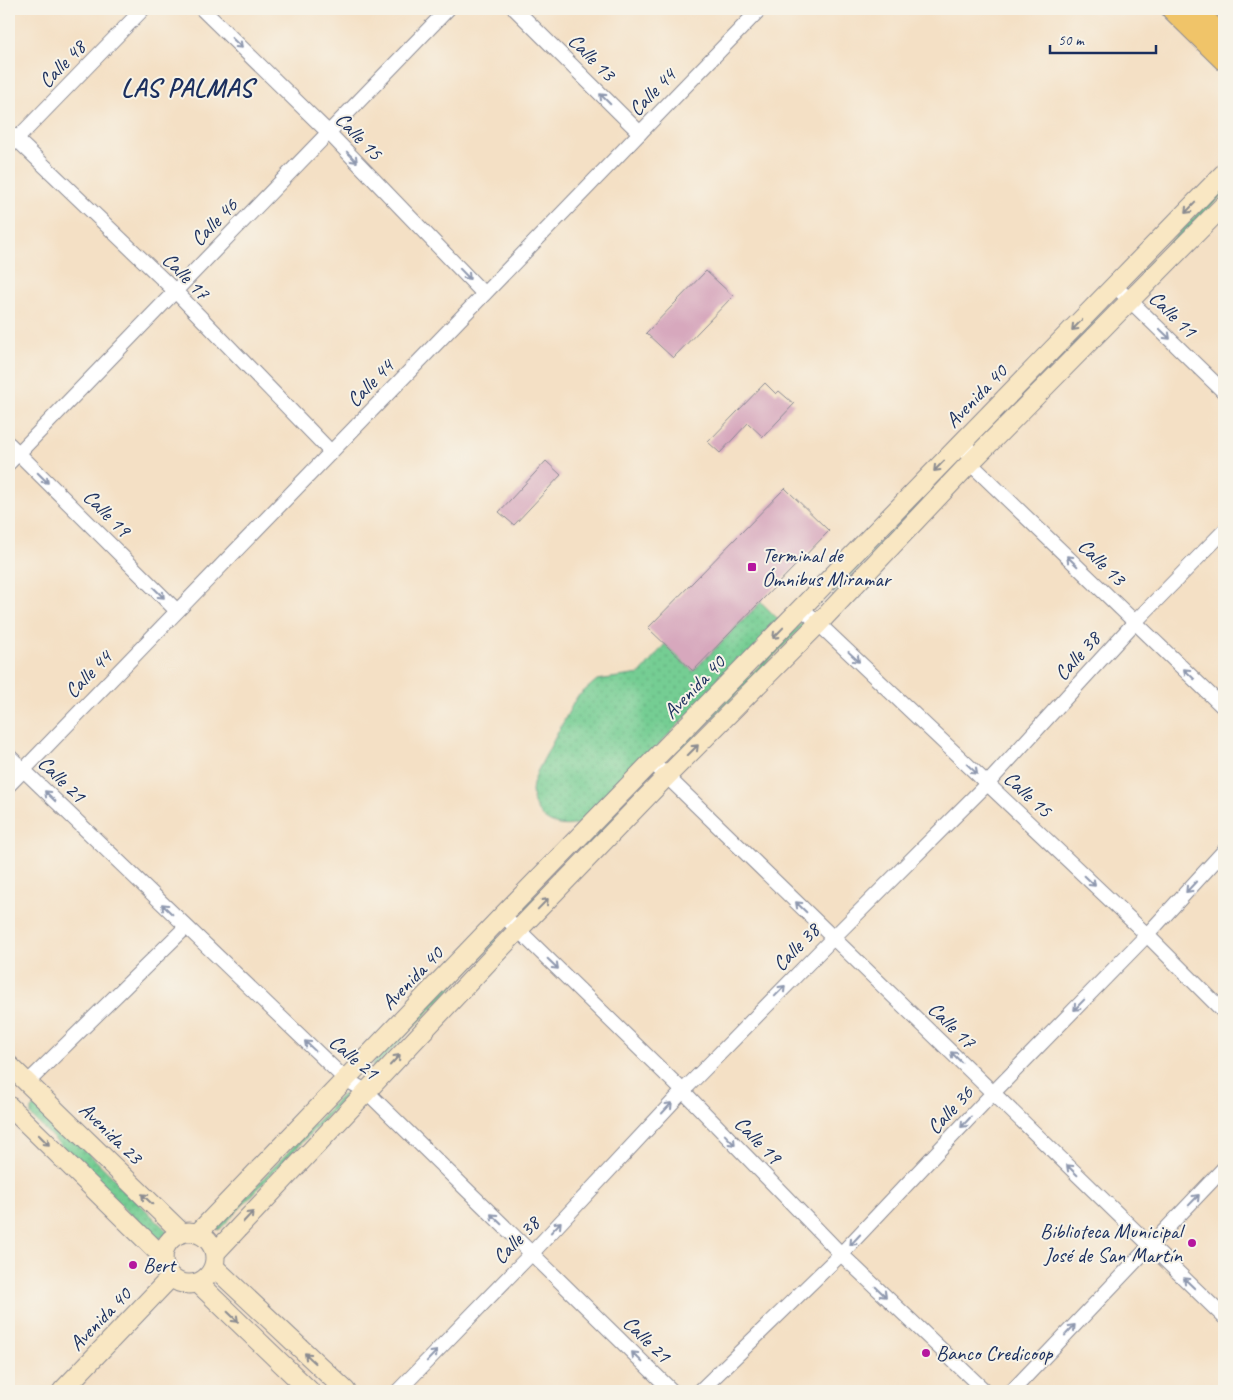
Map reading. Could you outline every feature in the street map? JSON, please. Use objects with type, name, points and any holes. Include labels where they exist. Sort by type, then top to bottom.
[{"type":"main road","points":[[1172,9],[1224,60]]},
{"type":"main road","points":[[1194,9],[1224,38]]},
{"type":"main road","name":"Avenida 40","points":[[162,1257],[168,1242],[175,1236],[190,1233],[345,1079],[1224,173]]},
{"type":"main road","name":"Avenida 40","points":[[198,1283],[205,1280],[215,1260],[366,1091],[518,930],[818,624],[970,463],[1224,205]]},
{"type":"main road","name":"Avenida 23","points":[[9,1065],[190,1233]]},
{"type":"main road","points":[[9,1102],[27,1083]]},
{"type":"main road","points":[[9,1106],[162,1257],[163,1265],[171,1277],[184,1284],[198,1283],[310,1391]]},
{"type":"main road","points":[[190,1233],[209,1241],[215,1260],[346,1391]]},
{"type":"main road","name":"Avenida 40","points":[[62,1391],[171,1277]]},
{"type":"street","name":"Calle 48","points":[[11,140],[143,9]]},
{"type":"street","name":"Calle 15","points":[[202,9],[328,132],[484,294]]},
{"type":"street","name":"Calle 46","points":[[12,453],[175,291],[448,9]]},
{"type":"street","name":"Calle 13","points":[[515,9],[640,133]]},
{"type":"street","name":"Calle 44","points":[[9,785],[760,9]]},
{"type":"street","name":"Calle 17","points":[[11,140],[175,291],[331,452]]},
{"type":"street","name":"Calle 11","points":[[1115,286],[1224,392]]},
{"type":"street","points":[[966,439],[970,463]]},
{"type":"street","name":"Calle 19","points":[[12,453],[177,611]]},
{"type":"street","name":"Calle 13","points":[[970,463],[1224,708]]},
{"type":"street","name":"Calle 38","points":[[398,1391],[531,1254],[683,1091],[988,783],[1135,622],[1224,531]]},
{"type":"street","name":"Calle 15","points":[[802,608],[1147,935],[1224,1012]]},
{"type":"street","name":"Calle 21","points":[[9,756],[345,1079],[366,1091],[672,1391]]},
{"type":"street","name":"Calle 17","points":[[652,762],[1224,1317]]},
{"type":"street","name":"Calle 36","points":[[700,1391],[841,1254],[993,1093],[1147,935],[1224,852]]},
{"type":"street","name":"Calle 19","points":[[503,915],[683,1091],[841,1254],[985,1391]]},
{"type":"street","points":[[27,1083],[186,927]]},
{"type":"street","points":[[1012,1391],[1224,1168]]},
{"type":"green space","points":[[1224,186],[1224,193],[1143,276],[1140,273]]},
{"type":"green space","points":[[1110,305],[1112,306],[987,435],[986,432]]},
{"type":"green space","points":[[958,463],[833,593],[832,590]]},
{"type":"green space","points":[[761,602],[780,621],[584,821],[566,826],[550,822],[543,817],[534,803],[532,793],[534,781],[576,698],[597,680],[640,674],[665,644],[693,671]]},
{"type":"green space","points":[[803,621],[806,623],[681,751],[679,748]]},
{"type":"green space","points":[[647,780],[651,781],[582,853],[581,849]]},
{"type":"green space","points":[[556,874],[560,875],[526,909],[525,906]]},
{"type":"green space","points":[[496,937],[499,939],[373,1067],[372,1064]]},
{"type":"green space","points":[[343,1094],[346,1096],[218,1230],[217,1227]]},
{"type":"green space","points":[[41,1106],[168,1232],[166,1235],[159,1239],[153,1238],[31,1116],[31,1109],[33,1107]]},
{"type":"building","points":[[706,271],[733,296],[673,358],[646,333]]},
{"type":"building","points":[[765,383],[776,394],[779,391],[794,404],[763,437],[748,423],[720,453],[708,442]]},
{"type":"building","points":[[546,461],[561,475],[514,525],[499,512]]},
{"type":"building","name":"Terminal de Ómnibus Miramar","points":[[785,488],[829,531],[693,671],[648,628]]},
{"type":"place","name":"Terminal de Ómnibus Miramar","points":[[752,567]]},
{"type":"place","name":"Biblioteca Municipal José de San Martín","points":[[1192,1243]]},
{"type":"place","name":"Bert","points":[[133,1265]]},
{"type":"place","name":"Banco Credicoop","points":[[926,1353]]},
{"type":"district","name":"LAS PALMAS","points":[[187,87]]}]
